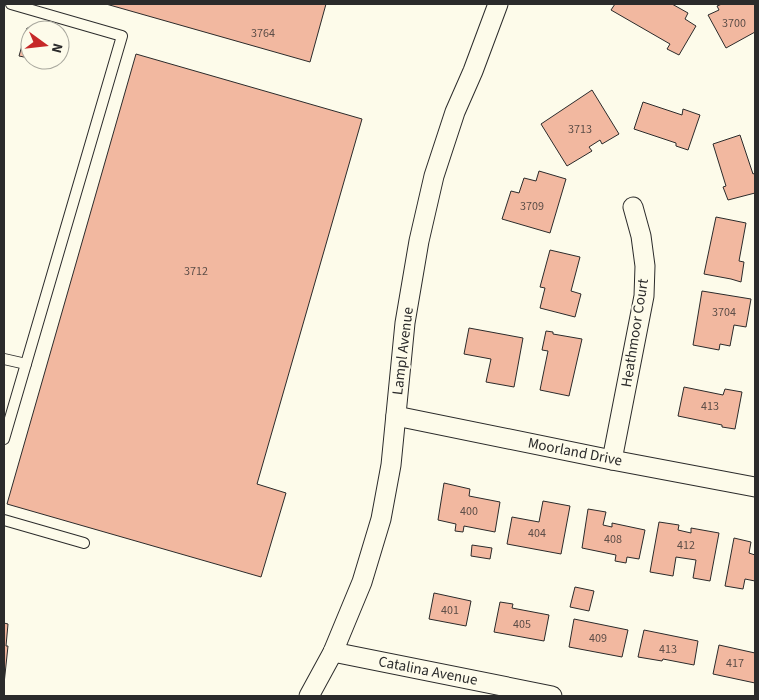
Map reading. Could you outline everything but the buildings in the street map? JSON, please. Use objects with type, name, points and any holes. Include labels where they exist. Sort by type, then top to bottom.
[{"type":"street","name":"Lampl Avenue","points":[[309,696],[333,652],[362,582],[381,519],[391,465],[405,323],[419,241],[434,176],[455,112],[498,4]]},
{"type":"street","name":"Heathmoor Court","points":[[612,460],[644,296],[645,266],[641,236],[633,207]]},
{"type":"street","name":"Moorland Drive","points":[[396,416],[755,487]]},
{"type":"street","name":"Catalina Avenue","points":[[333,652],[526,694],[552,696]]},
{"type":"lane","points":[[4,439],[122,36],[11,4]]},
{"type":"lane","points":[[4,359],[26,364]]},
{"type":"lane","points":[[4,520],[84,543]]}]
